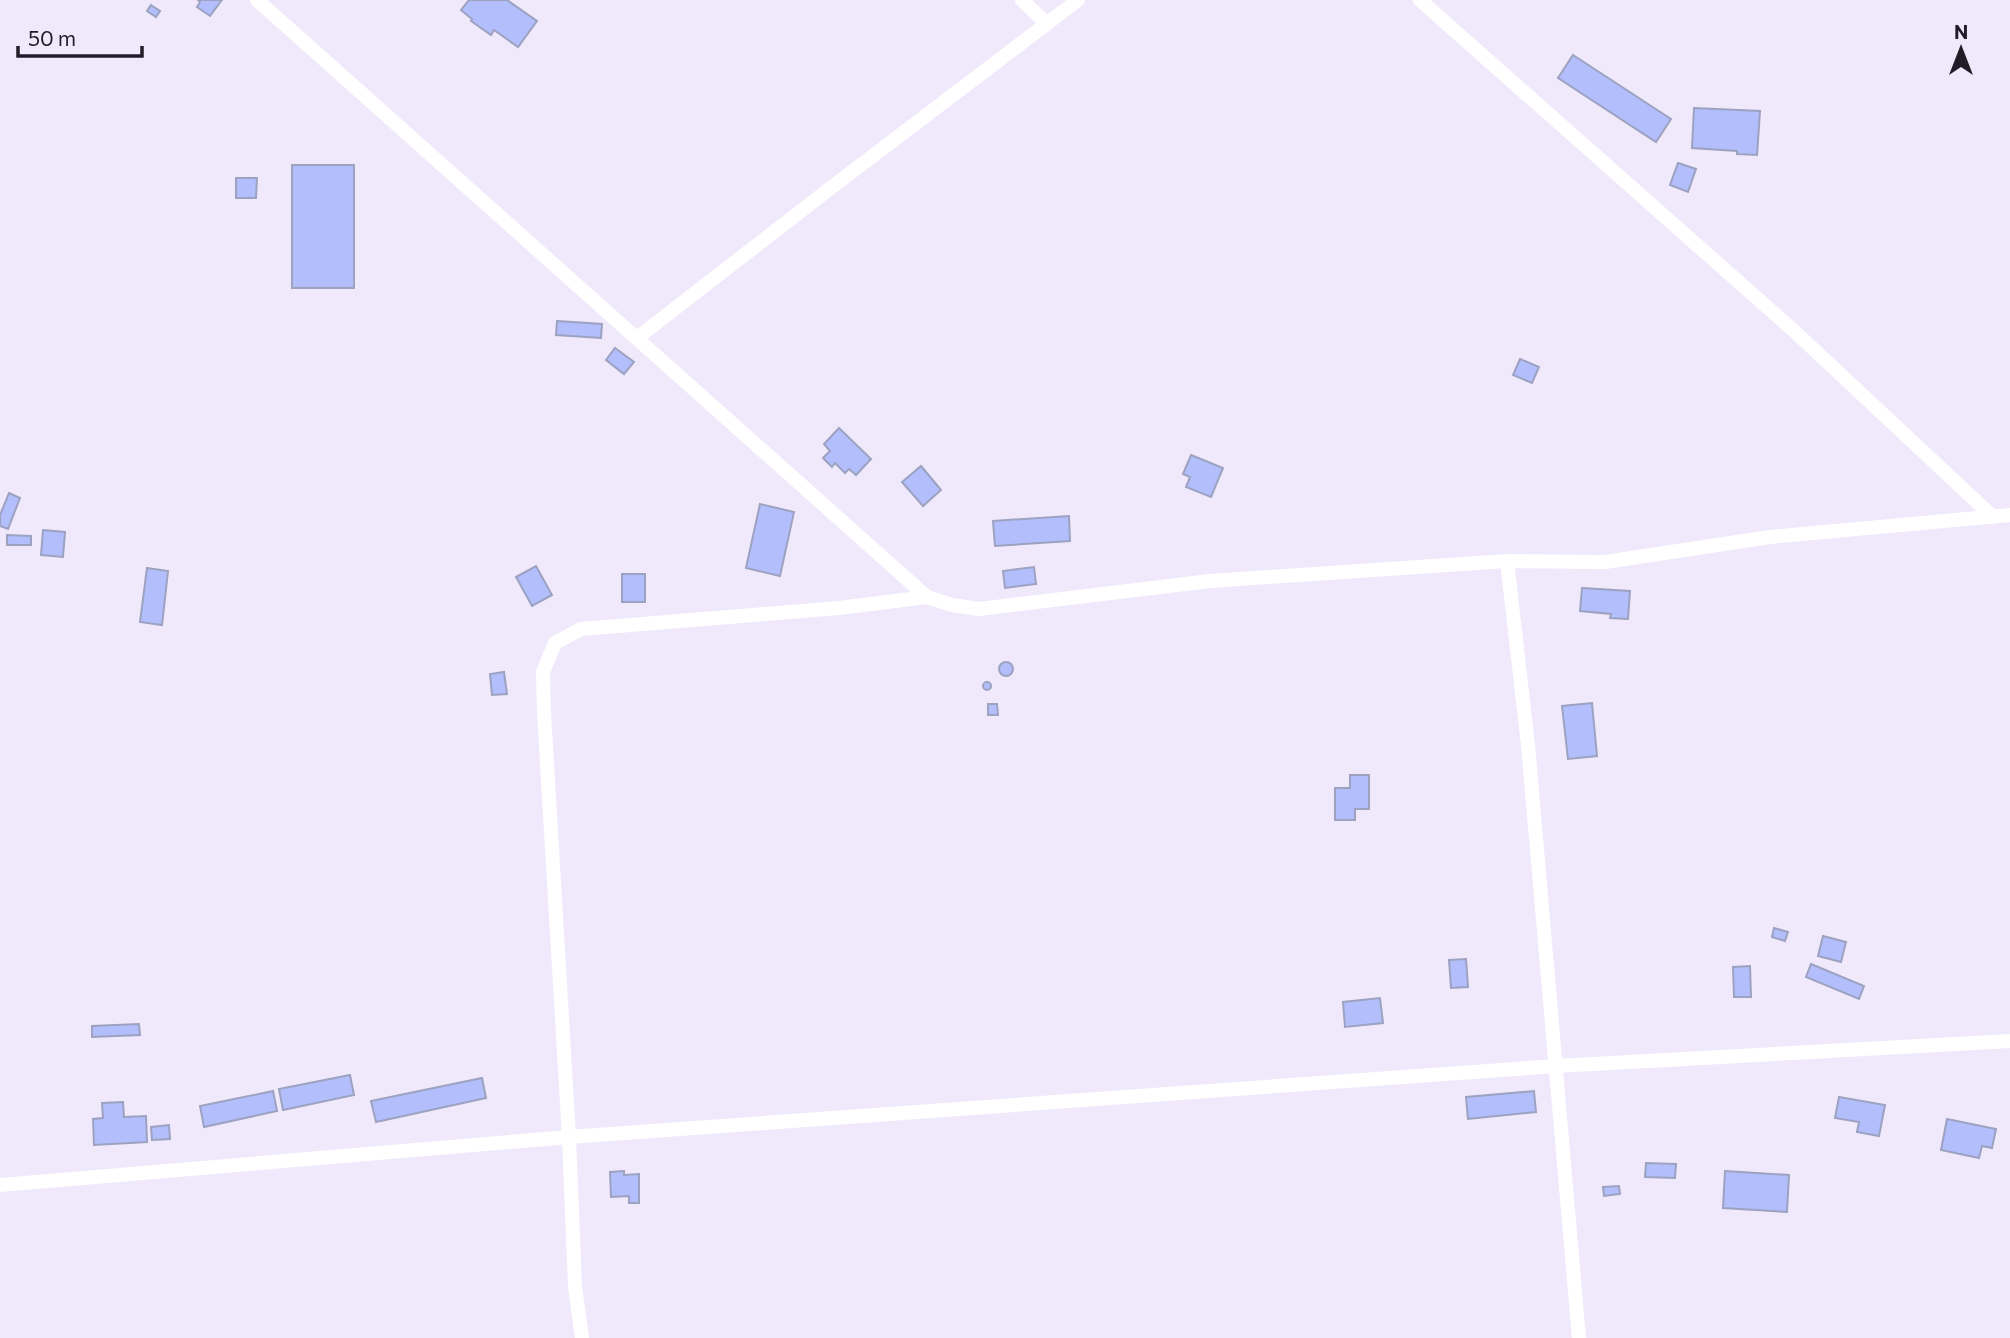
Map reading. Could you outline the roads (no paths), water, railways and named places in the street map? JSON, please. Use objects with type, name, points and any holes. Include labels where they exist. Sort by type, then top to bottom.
[{"type":"street","points":[[257,0],[927,597],[952,605],[979,609],[1210,581],[1507,561],[1605,562],[1770,537],[2010,515]]},
{"type":"street","points":[[1022,0],[1047,24]]},
{"type":"street","points":[[637,338],[1078,0]]},
{"type":"street","points":[[1420,0],[1793,330],[1993,517]]},
{"type":"street","points":[[1507,561],[1528,745],[1579,1338]]},
{"type":"street","points":[[582,1338],[575,1287],[543,672],[555,643],[581,629],[839,608],[927,597]]},
{"type":"street","points":[[0,1185],[569,1137],[1556,1066],[2010,1041]]}]
